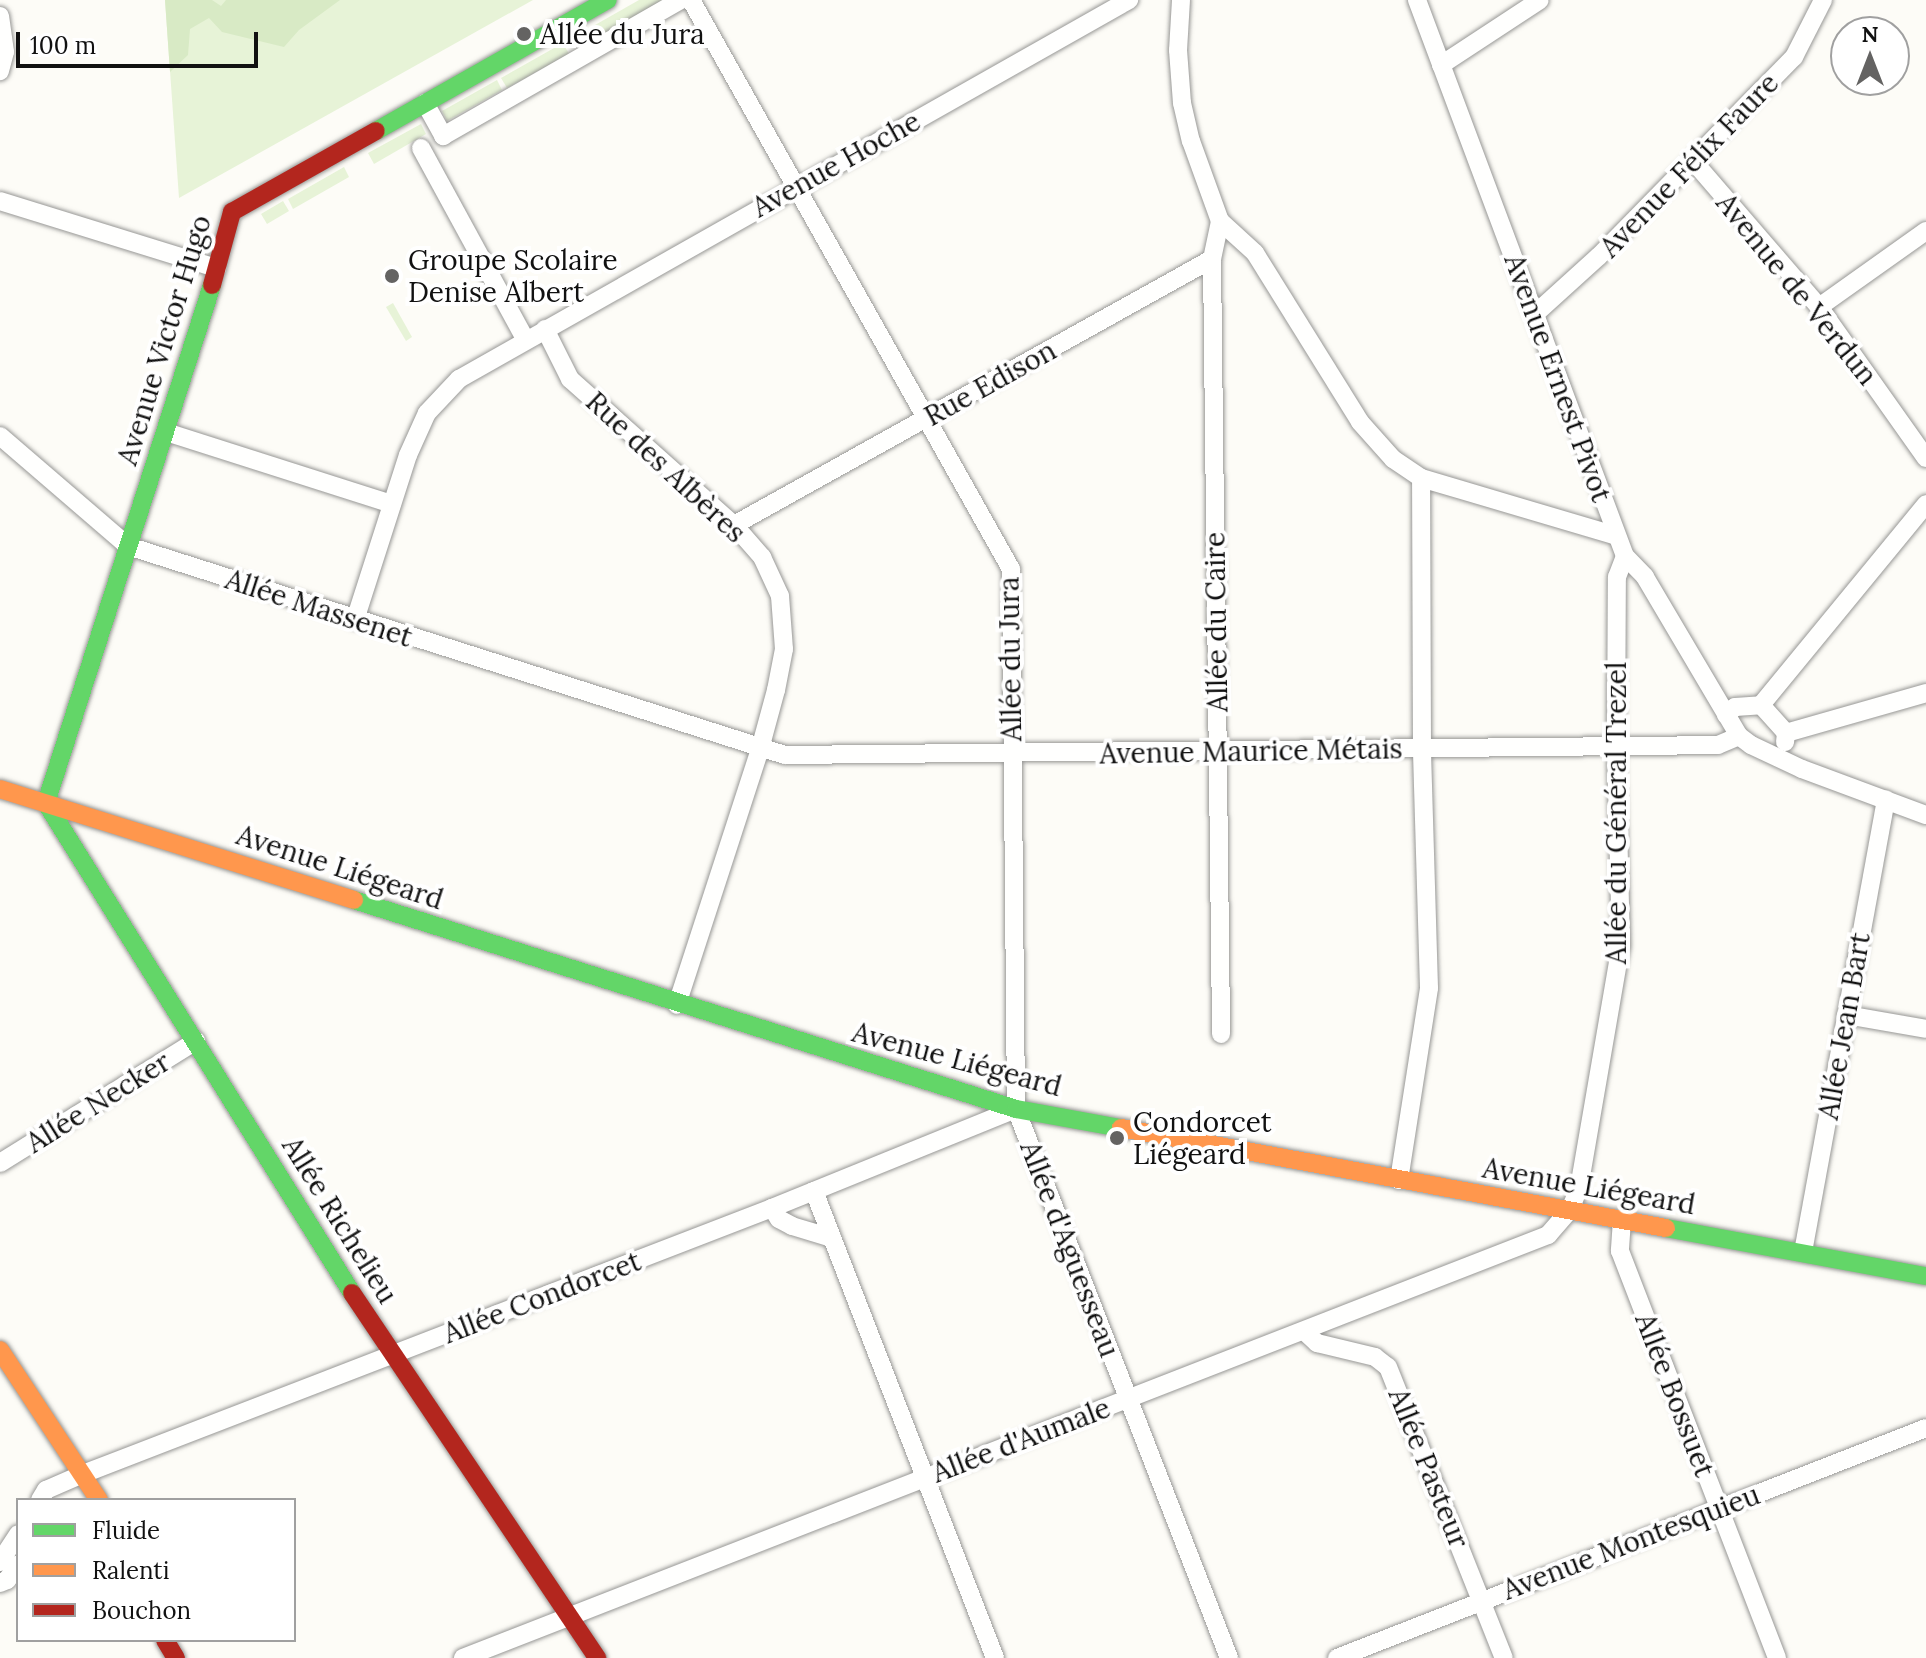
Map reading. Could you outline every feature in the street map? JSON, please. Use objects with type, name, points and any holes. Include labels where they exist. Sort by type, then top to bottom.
[{"type":"street","name":"Avenue Victor Hugo","points":[[46,803],[166,432],[232,212],[608,0]]},
{"type":"street","points":[[425,103],[443,136],[680,0]]},
{"type":"street","name":"Allée du Jura","points":[[691,0],[716,39],[1011,569],[1016,1109]]},
{"type":"street","name":"Avenue Hoche","points":[[355,620],[392,504],[427,413],[459,379],[797,185],[1129,0]]},
{"type":"street","points":[[1181,0],[1178,50],[1182,103],[1191,141],[1220,221],[1255,253],[1360,422],[1393,459],[1421,478],[1617,536]]},
{"type":"street","name":"Avenue Ernest Pivot","points":[[1417,0],[1625,556],[1645,577],[1739,736]]},
{"type":"street","points":[[1441,65],[1540,0]]},
{"type":"street","name":"Avenue Félix Faure","points":[[1535,314],[1694,162],[1794,57],[1823,0]]},
{"type":"street","points":[[0,16],[5,52],[0,71]]},
{"type":"street","points":[[421,148],[525,339]]},
{"type":"street","name":"Avenue de Verdun","points":[[1694,162],[1819,307],[1926,458]]},
{"type":"street","points":[[0,201],[217,268]]},
{"type":"street","points":[[1212,259],[1220,221]]},
{"type":"street","points":[[1819,307],[1926,231]]},
{"type":"street","name":"Rue Edison","points":[[734,525],[1212,259]]},
{"type":"street","name":"Allée du Caire","points":[[1212,259],[1221,1034]]},
{"type":"street","name":"Rue des Albères","points":[[545,329],[570,379],[734,525],[762,557],[780,596],[784,649],[760,749],[677,1005]]},
{"type":"street","points":[[166,432],[392,504]]},
{"type":"street","points":[[0,436],[128,546]]},
{"type":"street","points":[[1399,1180],[1429,988],[1422,749],[1421,478]]},
{"type":"street","points":[[1761,705],[1926,504]]},
{"type":"street","name":"Allée Massenet","points":[[128,546],[760,749]]},
{"type":"street","name":"Allée du Général Trezel","points":[[1570,1210],[1579,1188],[1621,946],[1616,746],[1617,577],[1625,556]]},
{"type":"street","points":[[1786,733],[1926,693]]},
{"type":"street","points":[[1726,715],[1747,704],[1761,705],[1786,733],[1785,745],[1778,759]]},
{"type":"street","points":[[1739,736],[1778,759],[1926,815]]},
{"type":"street","name":"Avenue Maurice Métais","points":[[760,749],[785,755],[1422,749],[1718,745],[1739,736]]},
{"type":"street","name":"Avenue Liégeard","points":[[0,789],[677,1005],[1016,1109],[1926,1276]]},
{"type":"street","name":"Allée Jean Bart","points":[[1803,1252],[1886,800]]},
{"type":"street","name":"Allée Richelieu","points":[[46,803],[391,1355],[597,1658]]},
{"type":"street","points":[[1846,1015],[1926,1029]]},
{"type":"street","name":"Allée Necker","points":[[0,1163],[196,1041]]},
{"type":"street","name":"Allée Condorcet","points":[[41,1498],[46,1490],[75,1477],[772,1208],[1016,1109]]},
{"type":"street","name":"Allée d'Aguesseau","points":[[1016,1109],[1229,1658]]},
{"type":"street","points":[[814,1191],[995,1658]]},
{"type":"street","points":[[772,1208],[779,1219],[792,1226],[832,1238]]},
{"type":"street","name":"Allée d'Aumale","points":[[463,1658],[1548,1235],[1570,1210]]},
{"type":"street","name":"Allée Bossuet","points":[[1622,1220],[1620,1251],[1777,1658]]},
{"type":"street","name":"Allée Pasteur","points":[[1304,1331],[1317,1343],[1375,1357],[1388,1367],[1504,1658]]},
{"type":"street","points":[[0,1350],[75,1477],[79,1498]]},
{"type":"street","points":[[0,1380],[75,1477],[97,1498]]},
{"type":"street","name":"Avenue Montesquieu","points":[[1337,1658],[1926,1428]]},
{"type":"street","points":[[61,1498],[75,1477]]},
{"type":"street","points":[[0,1562],[16,1537]]},
{"type":"street","points":[[0,1583],[7,1580],[16,1567]]},
{"type":"green space","points":[[165,0],[533,0],[179,198]]},
{"type":"green space","points":[[165,0],[212,0],[221,6],[226,0],[340,0],[299,30],[284,47],[222,32],[209,18],[190,29],[188,55],[170,72]]},
{"type":"green space","points":[[639,0],[664,0],[596,44],[588,29]]},
{"type":"green space","points":[[563,43],[569,54],[507,88],[501,78]]},
{"type":"green space","points":[[497,80],[502,90],[447,121],[442,111]]},
{"type":"green space","points":[[421,124],[426,134],[374,164],[368,153]]},
{"type":"green space","points":[[344,167],[349,177],[293,209],[288,199]]},
{"type":"green space","points":[[283,201],[289,211],[267,224],[261,214]]},
{"type":"green space","points":[[393,303],[412,337],[406,341],[386,307]]},
{"type":"traffic: fast","points":[[376,131],[608,0]]},
{"type":"traffic: fast","points":[[46,803],[212,285]]},
{"type":"traffic: fast","points":[[46,803],[352,1293]]},
{"type":"traffic: fast","points":[[354,900],[1016,1109],[1121,1128]]},
{"type":"traffic: fast","points":[[1666,1228],[1926,1276]]},
{"type":"traffic: slow","points":[[0,789],[354,900]]},
{"type":"traffic: slow","points":[[1121,1128],[1666,1228]]},
{"type":"traffic: slow","points":[[0,1350],[98,1498]]},
{"type":"traffic: jam","points":[[212,285],[232,212],[376,131]]},
{"type":"traffic: jam","points":[[352,1293],[597,1658]]},
{"type":"traffic: jam","points":[[166,1642],[176,1658]]},
{"type":"place","name":"Allée du Jura","points":[[524,34]]},
{"type":"place","name":"Groupe Scolaire Denise Albert","points":[[392,276]]},
{"type":"place","name":"Condorcet Liégeard","points":[[1117,1138]]}]
